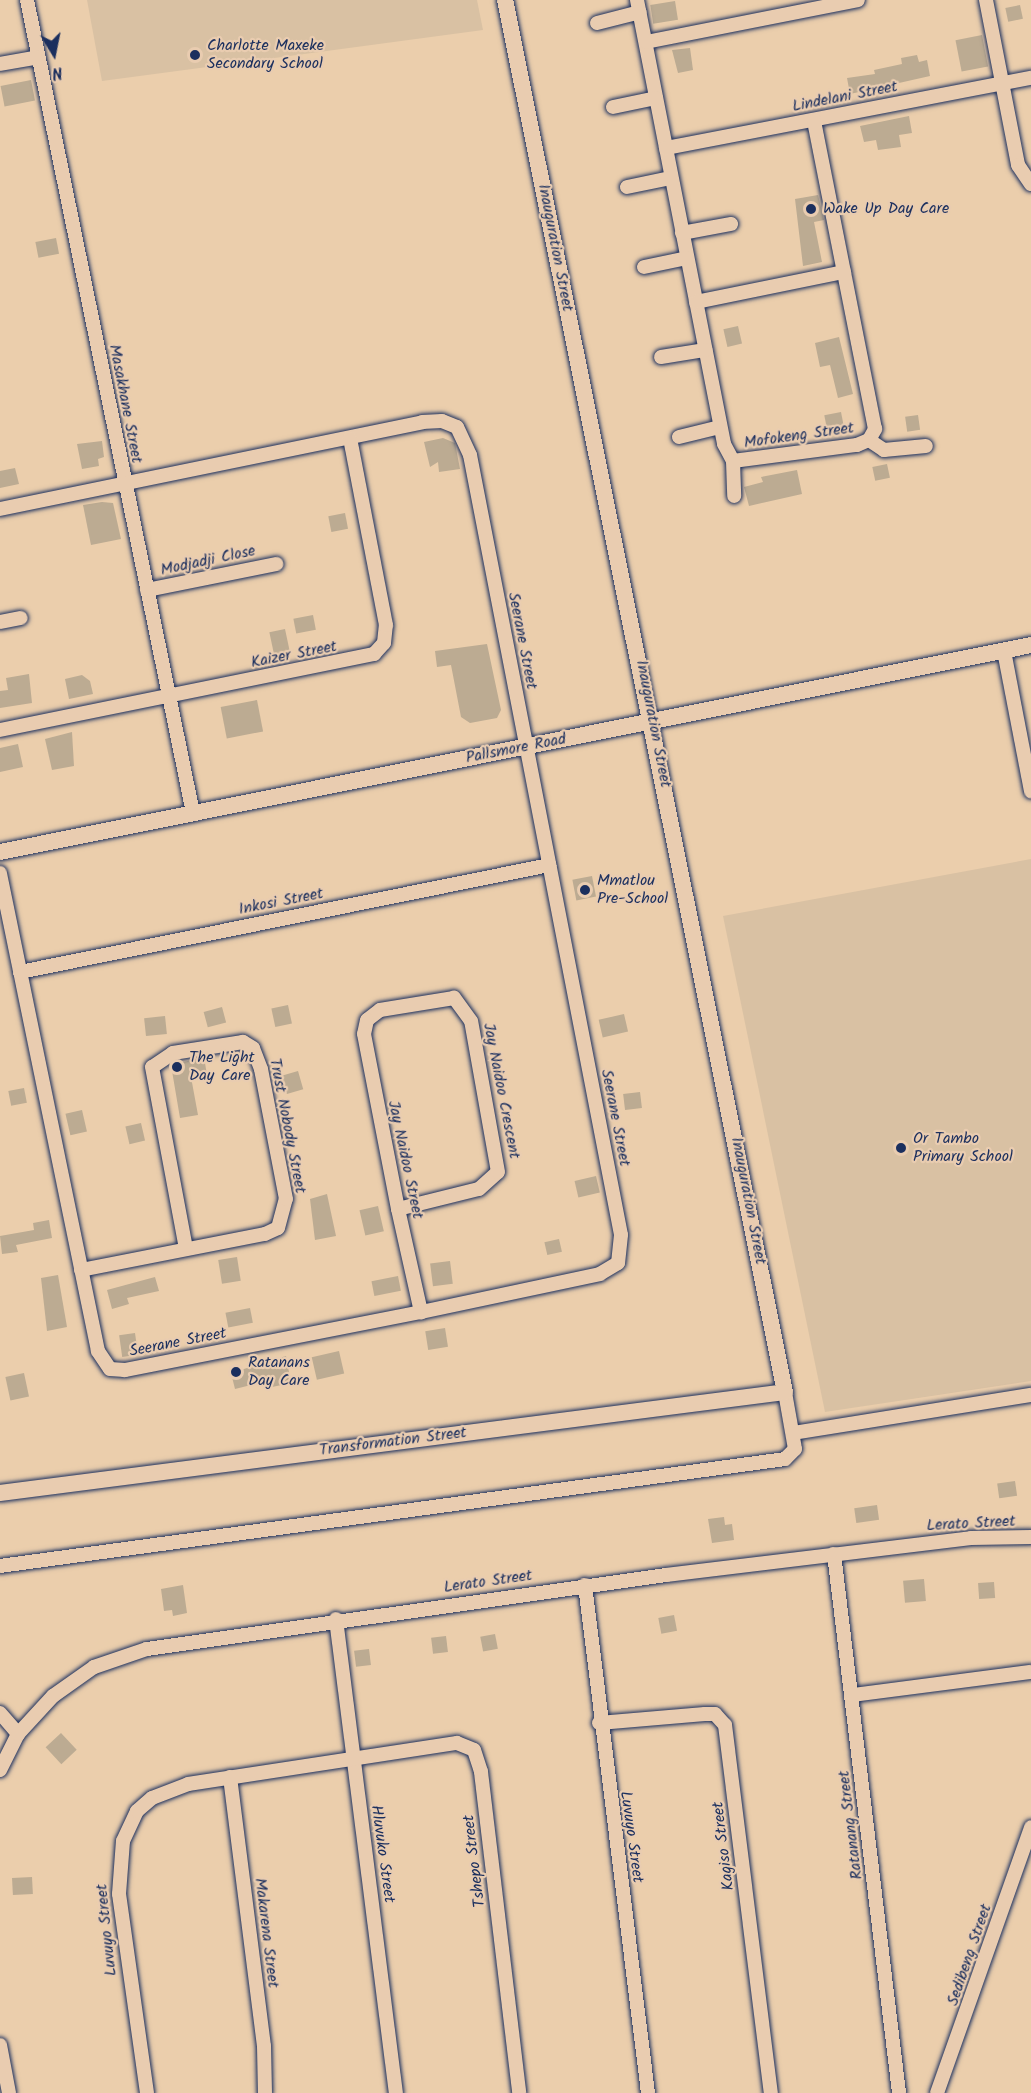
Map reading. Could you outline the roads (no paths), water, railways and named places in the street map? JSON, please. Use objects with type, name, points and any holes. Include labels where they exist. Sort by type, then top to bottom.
[{"type":"street","name":"Masakhane Street","points":[[27,0],[123,483],[193,813]]},
{"type":"street","name":"Inauguration Street","points":[[0,1566],[785,1459],[795,1449],[652,722],[505,0]]},
{"type":"street","points":[[646,42],[858,0]]},
{"type":"street","points":[[986,0],[1018,165],[1030,184]]},
{"type":"street","points":[[597,23],[638,6]]},
{"type":"street","name":"Mofokeng Street","points":[[638,6],[720,427],[733,461],[869,440],[875,420],[814,121]]},
{"type":"street","points":[[0,64],[38,57]]},
{"type":"street","name":"Lindelani Street","points":[[666,148],[1031,78]]},
{"type":"street","points":[[613,107],[656,98]]},
{"type":"street","points":[[627,187],[672,178]]},
{"type":"street","points":[[682,233],[731,224]]},
{"type":"street","points":[[644,267],[687,258]]},
{"type":"street","points":[[696,302],[844,272]]},
{"type":"street","points":[[661,357],[705,350]]},
{"type":"street","name":"Seerane Street","points":[[0,509],[432,421],[451,422],[463,434],[549,865],[621,1256],[600,1274],[421,1312],[114,1371],[100,1357],[0,873]]},
{"type":"street","points":[[680,437],[720,427]]},
{"type":"street","name":"Kaizer Street","points":[[0,730],[374,654],[384,643],[386,625],[350,438]]},
{"type":"street","points":[[869,440],[884,450],[926,446]]},
{"type":"street","points":[[733,461],[734,496]]},
{"type":"street","name":"Modjadji Close","points":[[147,590],[276,564]]},
{"type":"street","points":[[0,622],[21,618]]},
{"type":"street","name":"Pallsmore Road","points":[[0,852],[1031,645]]},
{"type":"street","points":[[1004,651],[1029,768],[1031,791]]},
{"type":"street","name":"Inkosi Street","points":[[20,972],[549,865]]},
{"type":"street","name":"Jay Naidoo Crescent","points":[[370,1015],[438,998],[462,1004],[471,1021],[498,1156],[498,1172],[488,1185],[398,1209]]},
{"type":"street","name":"Jay Naidoo Street","points":[[370,1015],[364,1043],[421,1312]]},
{"type":"street","name":"Trust Nobody Street","points":[[81,1270],[273,1232],[285,1216],[261,1069],[253,1048],[243,1042],[173,1053],[152,1067],[186,1248]]},
{"type":"street","name":"Transformation Street","points":[[0,1492],[785,1392]]},
{"type":"street","points":[[793,1433],[1031,1395]]},
{"type":"street","name":"Lerato Street","points":[[0,1770],[18,1734],[53,1696],[112,1659],[336,1619],[585,1585],[971,1538],[1031,1538]]},
{"type":"street","name":"Ratanang Street","points":[[834,1554],[853,1695],[899,2093]]},
{"type":"street","name":"Luvuyo Street","points":[[585,1585],[599,1723],[648,2093]]},
{"type":"street","name":"Hluvuko Street","points":[[336,1619],[396,2093]]},
{"type":"street","points":[[853,1695],[1031,1672]]},
{"type":"street","points":[[0,1713],[18,1734]]},
{"type":"street","name":"Kagiso Street","points":[[599,1723],[715,1714],[725,1725],[771,2093]]},
{"type":"street","name":"Tshepo Street","points":[[353,1760],[447,1744],[474,1750],[481,1772],[519,2093]]},
{"type":"street","name":"Luvuyo Street","points":[[147,2093],[120,1919],[123,1841],[137,1811],[152,1798],[188,1784],[353,1760]]},
{"type":"street","name":"Makarena Street","points":[[230,1777],[264,2046],[265,2093]]},
{"type":"street","name":"Sedibeng Street","points":[[937,2093],[1031,1827]]},
{"type":"street","points":[[0,2044],[9,2093]]},
{"type":"place","name":"Charlotte Maxeke Secondary School","points":[[195,55]]},
{"type":"place","name":"Wake Up Day Care","points":[[811,209]]},
{"type":"place","name":"Mmatlou Pre-School","points":[[585,890]]},
{"type":"place","name":"The Light Day Care","points":[[177,1067]]},
{"type":"place","name":"Or Tambo Primary School","points":[[901,1148]]},
{"type":"place","name":"Ratanans Day Care","points":[[236,1372]]}]
